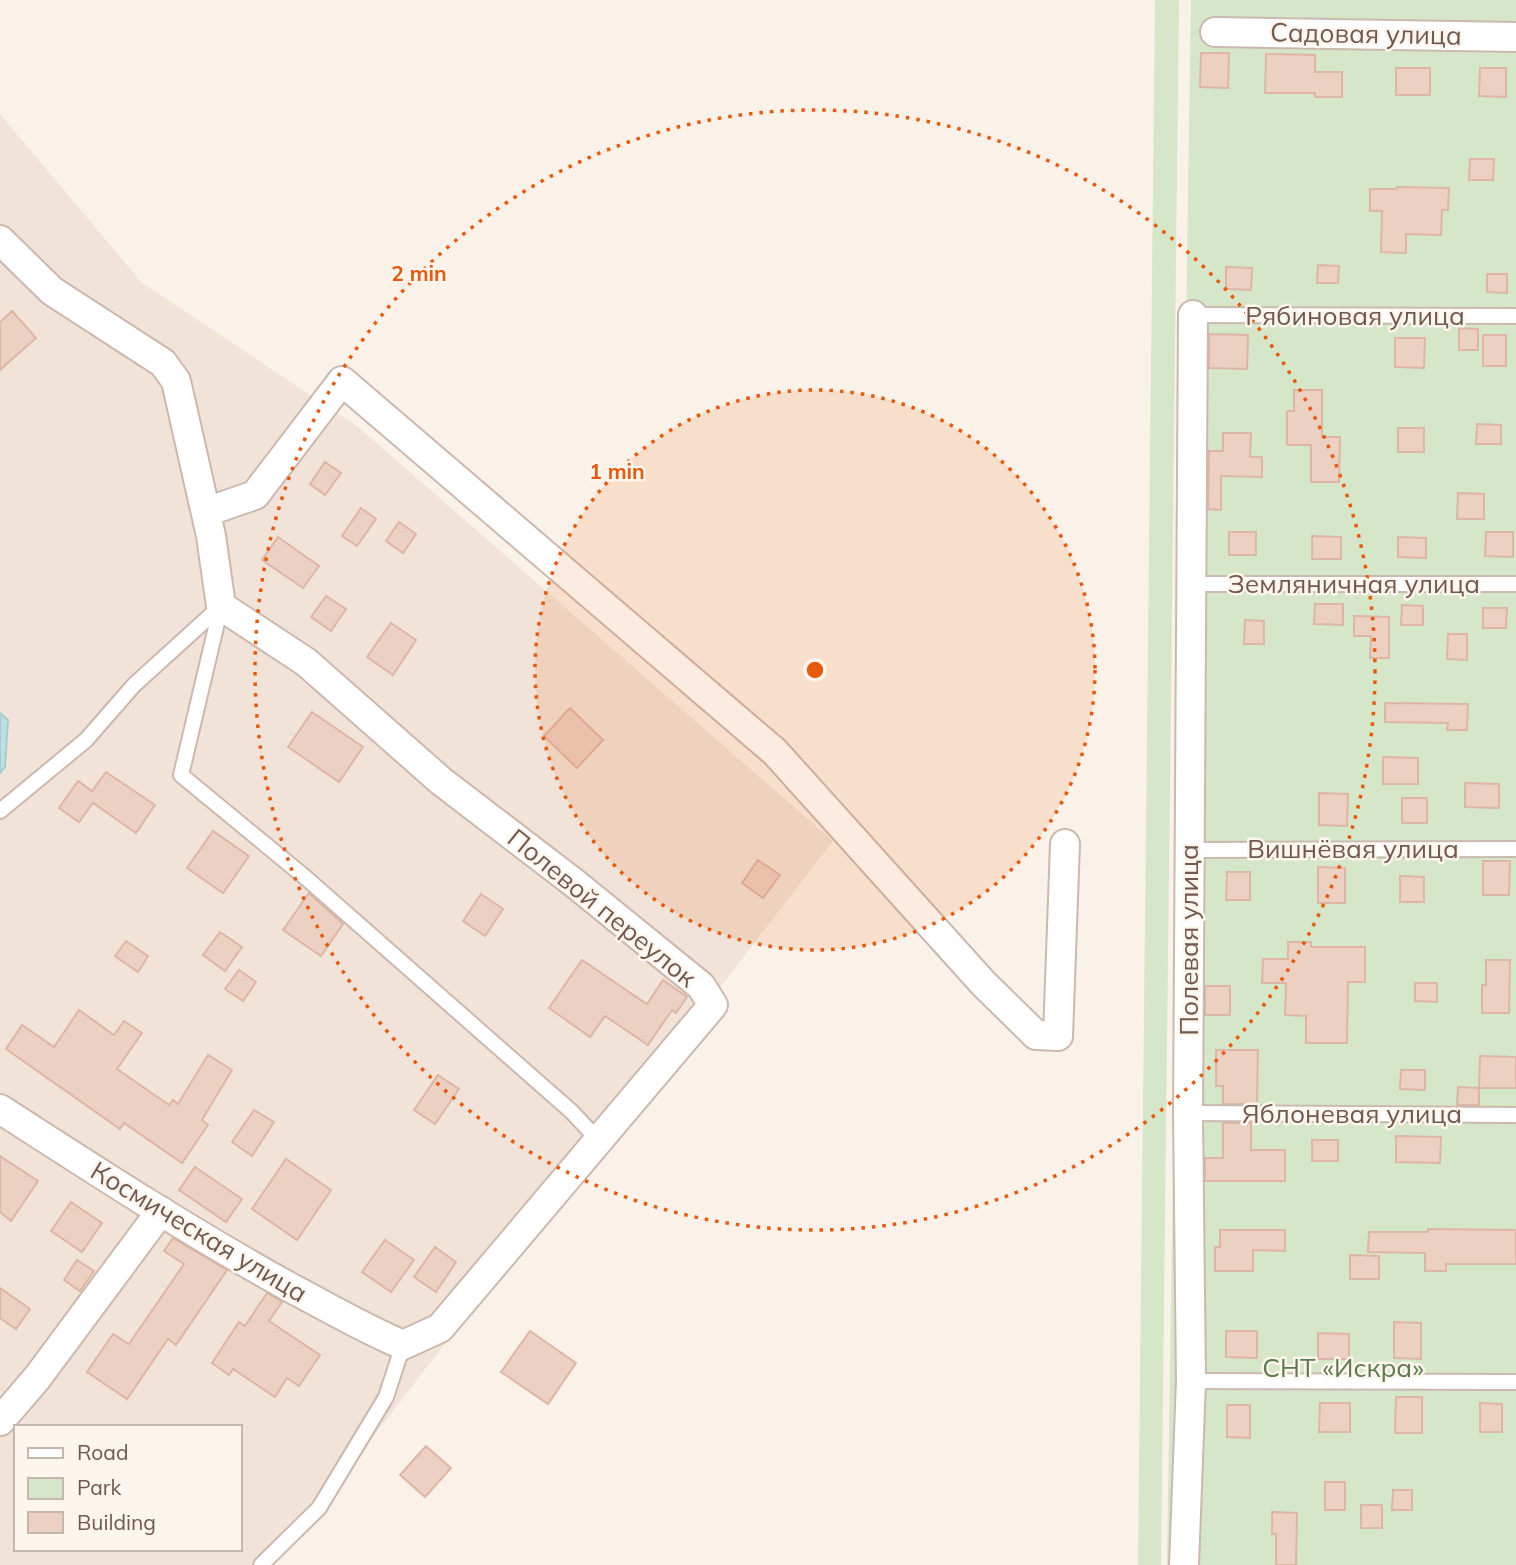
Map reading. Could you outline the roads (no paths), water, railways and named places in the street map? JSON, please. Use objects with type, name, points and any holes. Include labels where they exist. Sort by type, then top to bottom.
[{"type":"street","name":"Садовая улица","points":[[1215,32],[1516,37]]},
{"type":"street","points":[[0,240],[52,291],[163,363],[176,381],[206,512],[221,606]]},
{"type":"street","name":"Полевая улица","points":[[1184,1565],[1191,1381],[1188,1114],[1193,315]]},
{"type":"street","points":[[206,512],[255,495],[342,380],[775,752],[983,983],[1036,1035],[1058,1036],[1065,844]]},
{"type":"street","name":"Полевой переулок","points":[[221,606],[306,662],[441,781],[573,882],[701,986],[713,1005],[440,1328],[402,1345]]},
{"type":"street","name":"Космическая улица","points":[[0,1109],[251,1266],[372,1332],[402,1345]]},
{"type":"street","points":[[0,1421],[37,1378],[161,1211]]},
{"type":"lane","name":"Рябиновая улица","points":[[1193,315],[1516,316]]},
{"type":"lane","name":"Земляничная улица","points":[[1192,584],[1516,584]]},
{"type":"lane","points":[[0,811],[86,740],[134,685],[221,606]]},
{"type":"lane","points":[[221,606],[181,775],[306,878],[572,1112],[598,1141]]},
{"type":"lane","name":"Вишнёвая улица","points":[[1189,849],[1516,849]]},
{"type":"lane","name":"Яблоневая улица","points":[[1188,1114],[1516,1115]]},
{"type":"lane","points":[[261,1565],[319,1508],[386,1397],[402,1345]]},
{"type":"lane","points":[[1191,1381],[1516,1382]]},
{"type":"water","points":[[0,713],[8,720],[5,767],[0,773]]},
{"type":"park label","name":"СНТ «Искра»","points":[[1343,1368]]}]
